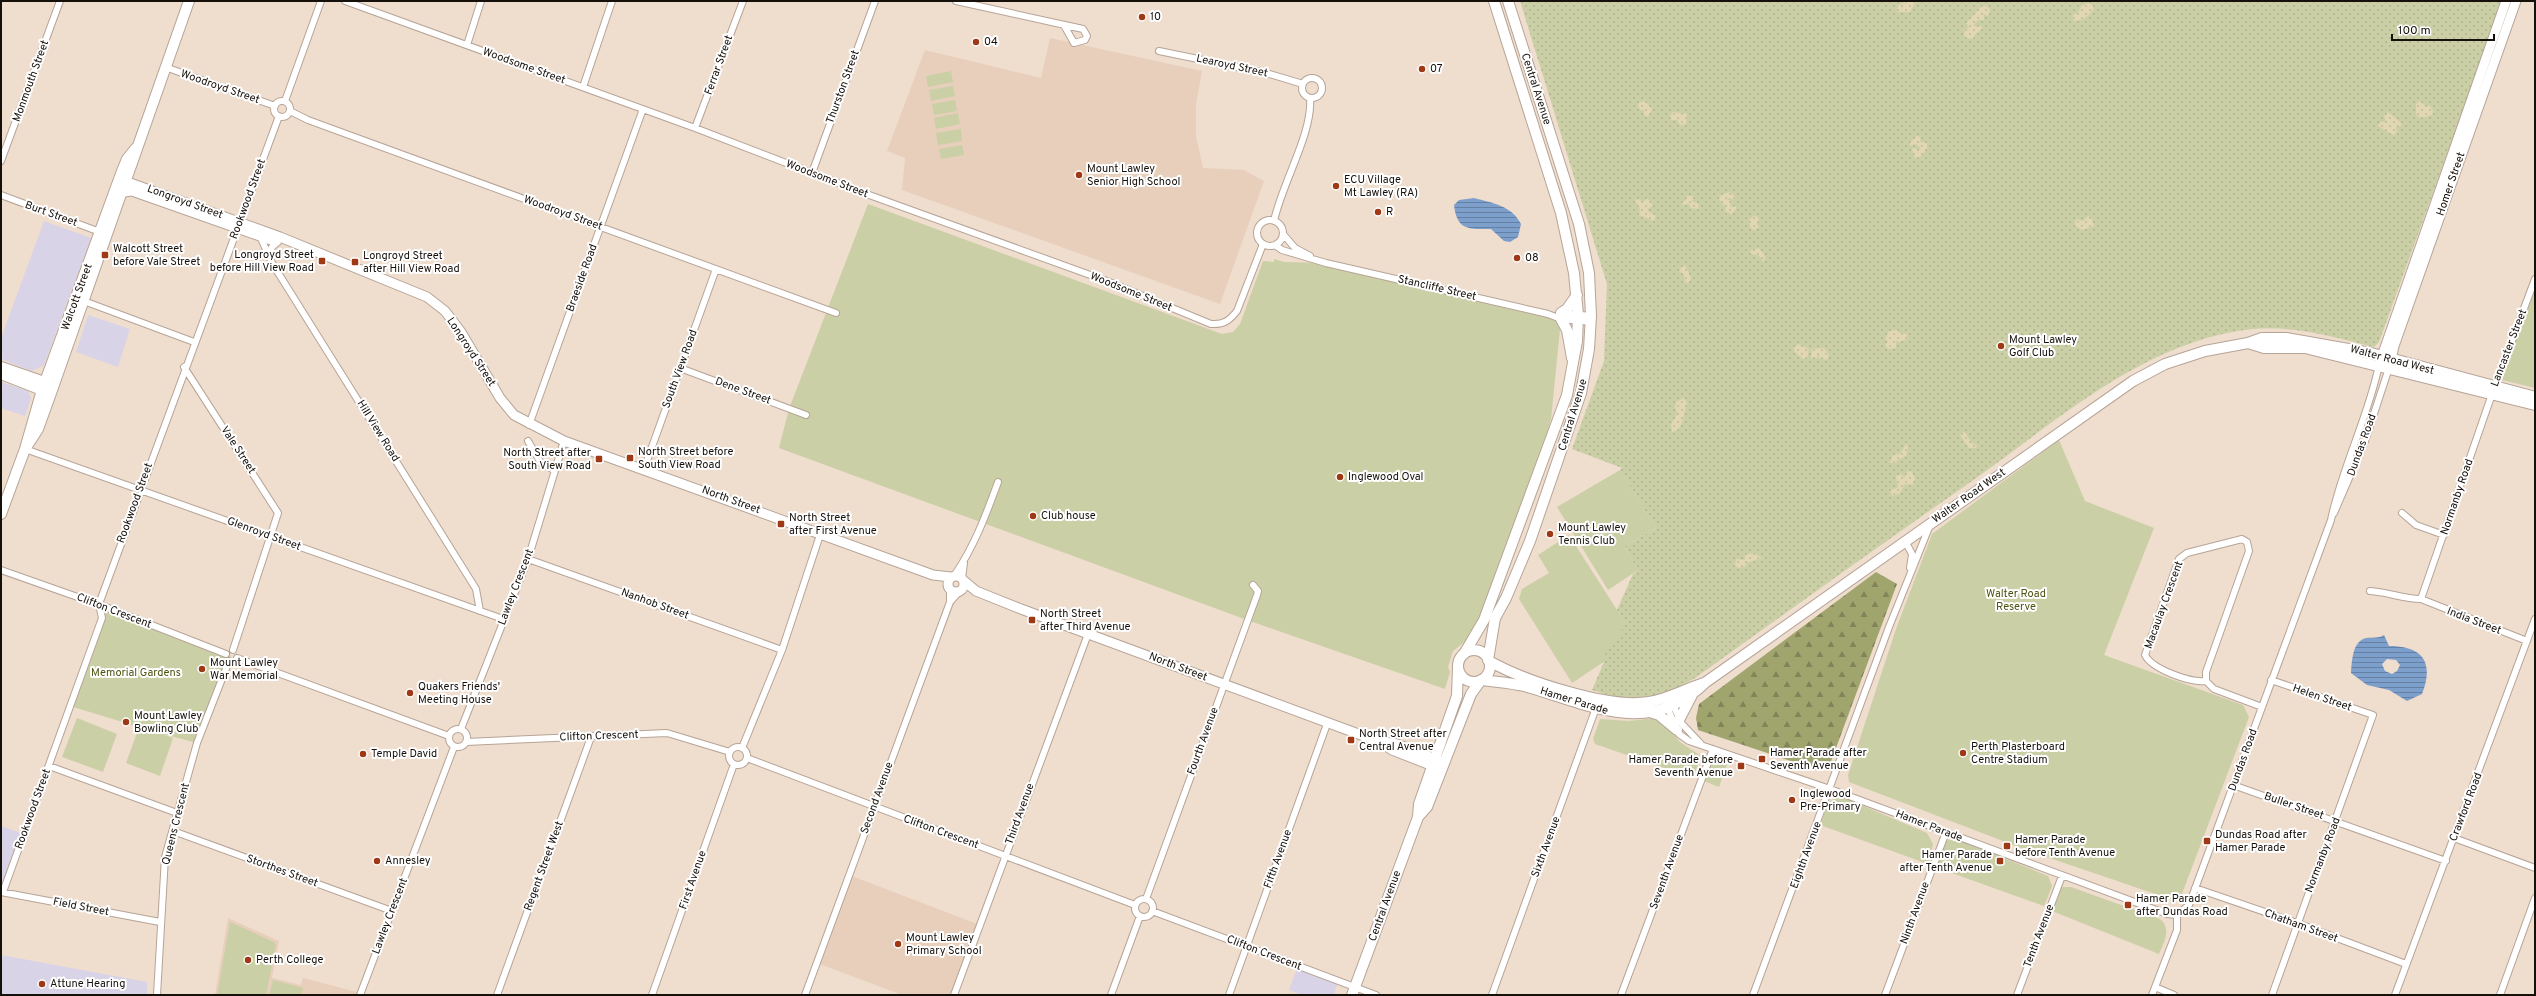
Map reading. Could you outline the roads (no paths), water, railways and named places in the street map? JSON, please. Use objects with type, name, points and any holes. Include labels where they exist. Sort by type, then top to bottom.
[{"type":"main road","name":"Walcott Street","points":[[80,300],[100,232],[123,180],[134,162],[136,148],[189,1]]},
{"type":"main road","name":"Central Avenue","points":[[1464,654],[1480,631],[1529,501],[1567,394],[1573,366],[1578,318],[1577,295],[1561,213],[1494,1]]},
{"type":"main road","name":"Central Avenue","points":[[1488,660],[1495,618],[1506,598],[1530,541],[1581,393],[1587,366],[1591,319],[1589,273],[1579,224],[1508,1]]},
{"type":"main road","name":"Homer Street","points":[[2385,362],[2506,1]]},
{"type":"main road","name":"Homer Street","points":[[2385,362],[2516,1]]},
{"type":"main road","name":"Walcott Street","points":[[1,514],[25,449],[38,429],[48,388],[80,300],[124,192],[123,180]]},
{"type":"main road","name":"Longroyd Street","points":[[123,180],[239,225],[259,236],[278,242],[294,244]]},
{"type":"main road","name":"Longroyd Street","points":[[124,192],[132,191],[294,244],[406,286],[427,297],[445,311],[461,332],[500,398],[514,415],[529,424]]},
{"type":"main road","points":[[1573,366],[1567,330],[1561,316],[1577,295]]},
{"type":"main road","name":"Walter Road West","points":[[1668,702],[1692,695],[1706,682],[2133,381],[2181,359],[2205,351],[2248,343],[2262,338],[2300,339],[2493,390],[2535,397]]},
{"type":"main road","points":[[1,366],[48,388]]},
{"type":"main road","points":[[1,374],[48,388]]},
{"type":"main road","name":"Walter Road West","points":[[2493,390],[2535,405]]},
{"type":"main road","name":"North Street","points":[[529,424],[564,442],[821,532],[1223,685],[1438,764]]},
{"type":"main road","points":[[1529,501],[1545,496]]},
{"type":"main road","points":[[1476,651],[1483,654],[1488,660],[1488,673],[1482,680],[1474,682],[1466,680],[1461,675],[1458,667],[1464,654],[1476,651]]},
{"type":"main road","name":"Hamer Parade","points":[[1488,660],[1525,677],[1597,704],[1615,714],[1650,712],[1668,702]]},
{"type":"main road","name":"Central Avenue","points":[[1354,991],[1418,817],[1427,806],[1457,696],[1458,667]]},
{"type":"main road","name":"Central Avenue","points":[[1438,764],[1471,694],[1482,680]]},
{"type":"main road","name":"Hamer Parade","points":[[1482,680],[1524,686],[1597,704],[1668,702]]},
{"type":"main road","name":"Walter Road West","points":[[1668,702],[1706,682]]},
{"type":"main road","points":[[1650,712],[1678,725],[1692,695]]},
{"type":"street","name":"Monmouth Street","points":[[1,161],[60,1]]},
{"type":"street","points":[[285,101],[321,1]]},
{"type":"street","name":"Woodsome Street","points":[[345,1],[695,128],[812,173],[1104,280],[1211,324],[1219,325],[1231,319],[1237,311],[1264,244]]},
{"type":"street","points":[[467,45],[481,1]]},
{"type":"street","points":[[583,87],[612,1]]},
{"type":"street","name":"Ferrar Street","points":[[695,128],[743,1]]},
{"type":"street","name":"Thurston Street","points":[[812,173],[875,1]]},
{"type":"street","points":[[956,1],[1065,27]]},
{"type":"street","name":"Learoyd Street","points":[[1159,51],[1266,73],[1303,84]]},
{"type":"street","name":"Woodroyd Street","points":[[165,67],[275,106]]},
{"type":"street","points":[[1264,244],[1258,238],[1258,230],[1262,223],[1274,221],[1280,197],[1310,115],[1310,98],[1303,92],[1303,84],[1312,79],[1321,85],[1318,96],[1310,98]]},
{"type":"street","points":[[285,101],[290,106],[290,111],[284,117],[279,116],[275,112],[275,106],[278,102],[285,101]]},
{"type":"street","name":"Braeside Road","points":[[529,424],[643,109]]},
{"type":"street","name":"Woodroyd Street","points":[[290,111],[308,120],[836,313]]},
{"type":"street","name":"Rookwood Street","points":[[2,892],[102,618],[99,604],[140,489],[184,367],[279,116]]},
{"type":"street","name":"Burt Street","points":[[1,196],[100,232]]},
{"type":"street","name":"Stancliffe Street","points":[[1274,221],[1280,225],[1283,234],[1295,248],[1326,263]]},
{"type":"street","points":[[1275,245],[1280,242],[1283,234]]},
{"type":"street","name":"Hill View Road","points":[[259,236],[268,254],[476,589],[480,611]]},
{"type":"street","points":[[268,254],[272,247],[278,242]]},
{"type":"street","name":"Stancliffe Street","points":[[1264,244],[1275,245],[1282,250],[1326,263],[1548,314],[1591,319]]},
{"type":"street","name":"South View Road","points":[[644,469],[716,269]]},
{"type":"street","name":"Lancaster Street","points":[[2493,390],[2535,279]]},
{"type":"street","points":[[80,300],[194,342]]},
{"type":"street","name":"Dundas Road","points":[[2177,915],[2189,905],[2331,520],[2341,500],[2365,441],[2385,362]]},
{"type":"street","name":"Dundas Road","points":[[2331,520],[2336,497],[2385,362]]},
{"type":"street","name":"Vale Street","points":[[184,367],[278,514],[270,536]]},
{"type":"street","name":"Dene Street","points":[[680,368],[806,415]]},
{"type":"street","name":"Normanby Road","points":[[2421,599],[2493,390]]},
{"type":"street","points":[[528,441],[541,463],[554,470]]},
{"type":"street","name":"Lawley Crescent","points":[[461,729],[528,559],[554,470],[564,442]]},
{"type":"street","name":"Glenroyd Street","points":[[25,449],[503,620]]},
{"type":"street","name":"Second Avenue","points":[[806,995],[964,562],[983,521],[998,482]]},
{"type":"street","points":[[2402,513],[2416,525],[2444,535]]},
{"type":"street","name":"Eighth Avenue","points":[[1753,995],[1907,580],[1931,522]]},
{"type":"street","points":[[742,748],[782,650],[821,532]]},
{"type":"street","points":[[270,536],[233,650],[226,654],[229,661],[237,658],[449,736]]},
{"type":"street","name":"Macaulay Crescent","points":[[2206,681],[2196,681],[2156,667],[2149,662],[2145,655],[2179,559],[2187,553],[2242,539],[2247,542],[2249,551],[2206,672],[2206,681],[2214,689],[2262,707]]},
{"type":"street","name":"Eighth Avenue","points":[[1905,541],[1913,558],[1907,580]]},
{"type":"street","name":"Nanhob Street","points":[[528,559],[782,650]]},
{"type":"street","name":"Clifton Crescent","points":[[1,570],[99,604],[226,654]]},
{"type":"street","name":"Fourth Avenue","points":[[1146,899],[1257,595],[1253,585]]},
{"type":"street","name":"India Street","points":[[2370,591],[2384,592],[2406,599],[2421,599],[2527,641]]},
{"type":"street","name":"Crawford Road","points":[[2395,995],[2535,619]]},
{"type":"street","name":"Third Avenue","points":[[954,995],[1088,634]]},
{"type":"street","points":[[233,650],[237,654],[237,658]]},
{"type":"street","name":"Queens Crescent","points":[[157,995],[160,922],[165,857],[197,743],[229,661]]},
{"type":"street","name":"Helen Street","points":[[2271,680],[2373,715]]},
{"type":"street","name":"Hamer Parade","points":[[1668,702],[1678,725],[1689,741],[1830,789],[2167,914],[2177,915]]},
{"type":"street","name":"Hamer Parade","points":[[1668,702],[1678,725],[1704,746]]},
{"type":"street","name":"Sixth Avenue","points":[[1492,995],[1597,704]]},
{"type":"street","name":"Normanby Road","points":[[2272,995],[2373,715]]},
{"type":"street","name":"Fifth Avenue","points":[[1229,995],[1327,724]]},
{"type":"street","points":[[461,729],[466,734],[466,742],[461,747],[454,747],[449,742],[449,736],[452,731],[461,729]]},
{"type":"street","name":"Clifton Crescent","points":[[466,742],[667,734],[730,752]]},
{"type":"street","name":"Regent Street West","points":[[497,995],[591,736]]},
{"type":"street","name":"Lawley Crescent","points":[[360,995],[454,747]]},
{"type":"street","points":[[735,747],[742,748],[746,752],[747,758],[740,765],[734,764],[729,758],[730,752],[735,747]]},
{"type":"street","name":"Seventh Avenue","points":[[1621,995],[1713,749]]},
{"type":"street","name":"Clifton Crescent","points":[[747,758],[1135,905]]},
{"type":"street","name":"First Avenue","points":[[652,995],[734,764]]},
{"type":"street","points":[[49,766],[177,813]]},
{"type":"street","name":"Buller Street","points":[[2234,785],[2446,861]]},
{"type":"street","name":"Storthes Street","points":[[173,831],[392,911]]},
{"type":"street","name":"Ninth Avenue","points":[[1885,995],[1946,832]]},
{"type":"street","points":[[2454,838],[2535,868]]},
{"type":"street","name":"Tenth Avenue","points":[[2017,995],[2062,876]]},
{"type":"street","name":"Chatham Street","points":[[2195,888],[2297,923],[2406,964]]},
{"type":"street","name":"Field Street","points":[[2,892],[160,922]]},
{"type":"street","points":[[2500,995],[2535,898]]},
{"type":"street","points":[[1146,899],[1152,904],[1152,911],[1147,916],[1140,916],[1136,911],[1135,905],[1139,900],[1146,899]]},
{"type":"street","name":"Clifton Crescent","points":[[1152,911],[1247,947],[1354,991],[1376,995]]},
{"type":"street","points":[[2152,995],[2177,930],[2177,915]]},
{"type":"street","points":[[1111,995],[1140,916]]},
{"type":"street","points":[[2155,988],[2174,995]]},
{"type":"water","points":[[1474,198],[1501,206],[1513,213],[1521,224],[1518,237],[1510,242],[1504,241],[1491,229],[1470,228],[1461,224],[1458,220],[1454,205],[1459,200]]},
{"type":"water","points":[[2384,635],[2389,646],[2411,649],[2423,658],[2427,673],[2422,694],[2407,701],[2389,690],[2367,685],[2351,673],[2355,647],[2358,643],[2366,638]],"holes":[[[2387,659],[2396,660],[2400,665],[2397,671],[2392,674],[2385,671],[2382,664]]]},
{"type":"place","name":"10","points":[[1142,17]]},
{"type":"place","name":"04","points":[[976,42]]},
{"type":"place","name":"07","points":[[1422,69]]},
{"type":"place","name":"Mount Lawley Senior High School","points":[[1079,175]]},
{"type":"place","name":"ECU Village Mt Lawley (RA)","points":[[1336,186]]},
{"type":"place","name":"R","points":[[1378,212]]},
{"type":"place","name":"Walcott Street before Vale Street","points":[[105,255]]},
{"type":"place","name":"08","points":[[1517,258]]},
{"type":"place","name":"Longroyd Street before Hill View Road","points":[[322,261]]},
{"type":"place","name":"Longroyd Street after Hill View Road","points":[[355,262]]},
{"type":"place","name":"Mount Lawley Golf Club","points":[[2001,346]]},
{"type":"place","name":"North Street before South View Road","points":[[630,458]]},
{"type":"place","name":"North Street after South View Road","points":[[599,459]]},
{"type":"place","name":"Inglewood Oval","points":[[1340,477]]},
{"type":"place","name":"Club house","points":[[1033,516]]},
{"type":"place","name":"North Street after First Avenue","points":[[781,524]]},
{"type":"place","name":"Mount Lawley Tennis Club","points":[[1550,534]]},
{"type":"place","name":"North Street after Third Avenue","points":[[1032,620]]},
{"type":"place","name":"Mount Lawley War Memorial","points":[[202,669]]},
{"type":"place","name":"Quakers Friends' Meeting House","points":[[410,693]]},
{"type":"place","name":"Mount Lawley Bowling Club","points":[[126,722]]},
{"type":"place","name":"North Street after Central Avenue","points":[[1351,740]]},
{"type":"place","name":"Perth Plasterboard Centre Stadium","points":[[1963,753]]},
{"type":"place","name":"Temple David","points":[[363,754]]},
{"type":"place","name":"Hamer Parade after Seventh Avenue","points":[[1762,759]]},
{"type":"place","name":"Hamer Parade before Seventh Avenue","points":[[1741,766]]},
{"type":"place","name":"Inglewood Pre-Primary","points":[[1792,800]]},
{"type":"place","name":"Dundas Road after Hamer Parade","points":[[2207,841]]},
{"type":"place","name":"Hamer Parade before Tenth Avenue","points":[[2007,846]]},
{"type":"place","name":"Annesley","points":[[377,861]]},
{"type":"place","name":"Hamer Parade after Tenth Avenue","points":[[2000,861]]},
{"type":"place","name":"Hamer Parade after Dundas Road","points":[[2128,905]]},
{"type":"place","name":"Mount Lawley Primary School","points":[[898,944]]},
{"type":"place","name":"Perth College","points":[[248,960]]},
{"type":"place","name":"Attune Hearing","points":[[42,984]]},
{"type":"park label","name":"Walter Road Reserve","points":[[2016,600]]},
{"type":"park label","name":"Memorial Gardens","points":[[136,673]]}]
